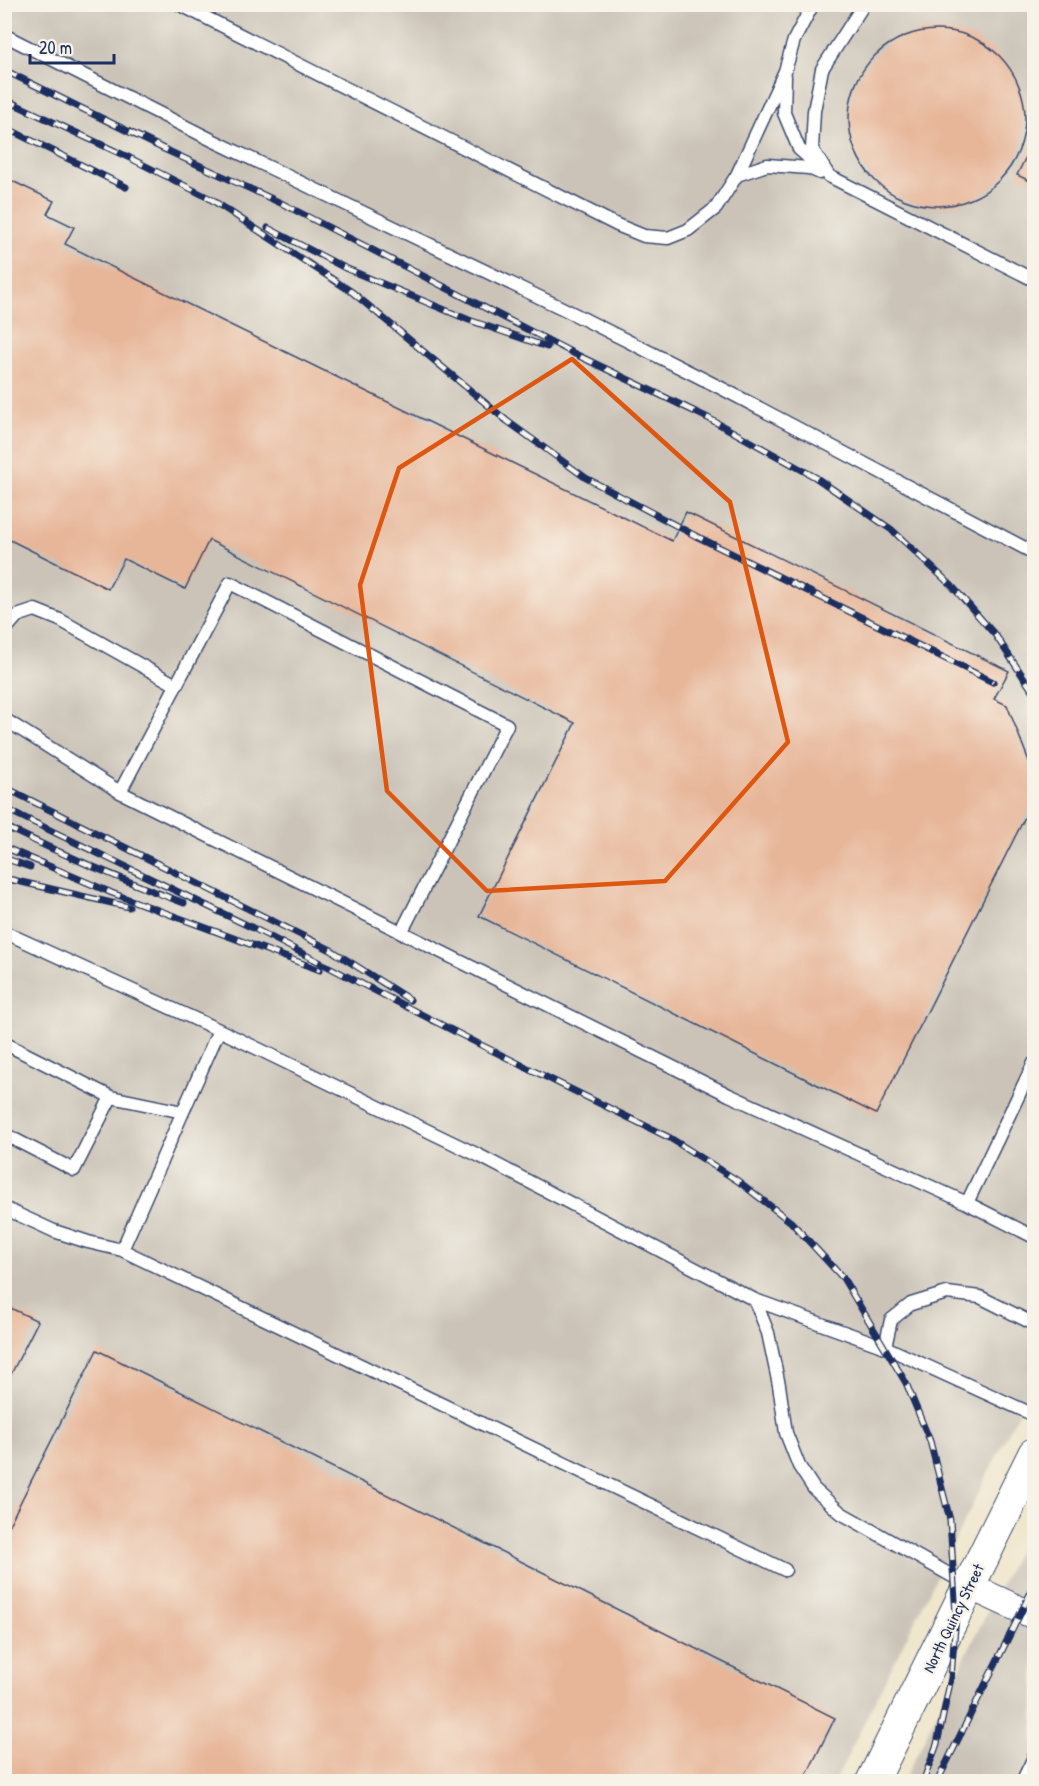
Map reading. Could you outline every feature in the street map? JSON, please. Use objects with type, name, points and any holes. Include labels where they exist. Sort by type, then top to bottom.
[{"type":"street","name":"North Quincy Street","points":[[873,1782],[1035,1454]]},
{"type":"street","points":[[969,1586],[1035,1616]]},
{"type":"lane","points":[[179,4],[607,220],[645,236],[668,238],[688,230],[716,208],[737,175],[785,71],[794,40],[813,4]]},
{"type":"lane","points":[[828,176],[812,149],[814,111],[822,69],[864,4]]},
{"type":"lane","points":[[4,35],[285,175],[564,309],[713,384],[1035,553]]},
{"type":"lane","points":[[785,71],[784,113],[799,149],[828,176]]},
{"type":"lane","points":[[737,175],[767,165],[809,168],[1035,280]]},
{"type":"lane","points":[[120,792],[230,583],[507,725],[401,933]]},
{"type":"lane","points":[[4,631],[17,616],[35,610],[60,620],[176,686]]},
{"type":"lane","points":[[4,719],[120,792],[729,1095],[967,1203],[1035,1237]]},
{"type":"lane","points":[[4,932],[219,1030],[480,1156],[755,1300],[885,1347],[1035,1415]]},
{"type":"lane","points":[[122,1250],[219,1030]]},
{"type":"lane","points":[[4,1043],[111,1097],[183,1112]]},
{"type":"lane","points":[[967,1203],[1035,1064]]},
{"type":"lane","points":[[4,1134],[74,1170],[111,1097]]},
{"type":"lane","points":[[4,1208],[54,1231],[122,1250],[785,1570]]},
{"type":"lane","points":[[885,1347],[891,1320],[911,1304],[947,1293],[980,1297],[1035,1324]]},
{"type":"lane","points":[[755,1300],[768,1333],[786,1433],[799,1466],[814,1489],[841,1514],[969,1586]]},
{"type":"lane","points":[[1022,1782],[1035,1756]]},
{"type":"highlighted area","points":[[572,359],[730,502],[788,742],[665,881],[487,891],[387,791],[360,585],[399,468]]},
{"type":"shaded area","points":[[5,5],[1034,5],[1034,1381],[835,1781],[5,1782]]},
{"type":"shaded area","points":[[1034,1517],[1034,1781],[903,1782],[1026,1534]]},
{"type":"building","points":[[937,30],[971,37],[986,45],[999,56],[1010,69],[1018,84],[1025,118],[1018,152],[1010,167],[999,180],[986,191],[971,199],[937,206],[903,199],[888,191],[875,180],[864,167],[856,152],[849,118],[856,84],[864,69],[875,56],[888,45],[903,37]]},
{"type":"building","points":[[1034,141],[1034,183],[1017,175]]},
{"type":"building","points":[[4,177],[54,201],[47,214],[74,227],[65,244],[672,541],[686,512],[1009,671],[994,699],[1007,705],[1034,774],[1034,799],[876,1114],[479,916],[575,723],[209,540],[185,589],[124,559],[108,589],[4,537]]},
{"type":"building","points":[[4,1305],[38,1321],[4,1388]]},
{"type":"building","points":[[97,1350],[835,1718],[803,1782],[4,1782],[4,1535]]},
{"type":"railway","points":[[4,70],[164,149],[283,204],[573,353],[708,418],[815,477],[892,530],[952,586],[996,636],[1034,693]]},
{"type":"railway","points":[[4,99],[215,201]]},
{"type":"railway","points":[[4,127],[126,187]]},
{"type":"railway","points":[[209,198],[352,292],[507,421],[586,478],[696,536],[993,682]]},
{"type":"railway","points":[[268,228],[345,268],[469,320],[547,347]]},
{"type":"railway","points":[[4,787],[331,950],[410,1000]]},
{"type":"railway","points":[[4,808],[253,928],[479,1044],[670,1138],[738,1181],[791,1222],[843,1278],[906,1383],[930,1441],[950,1520],[956,1616],[951,1678],[937,1744],[923,1782]]},
{"type":"railway","points":[[4,826],[93,867],[184,903]]},
{"type":"railway","points":[[4,847],[112,893],[320,970]]},
{"type":"railway","points":[[4,858],[30,867]]},
{"type":"railway","points":[[4,878],[129,907]]},
{"type":"railway","points":[[937,1782],[1034,1586]]}]
